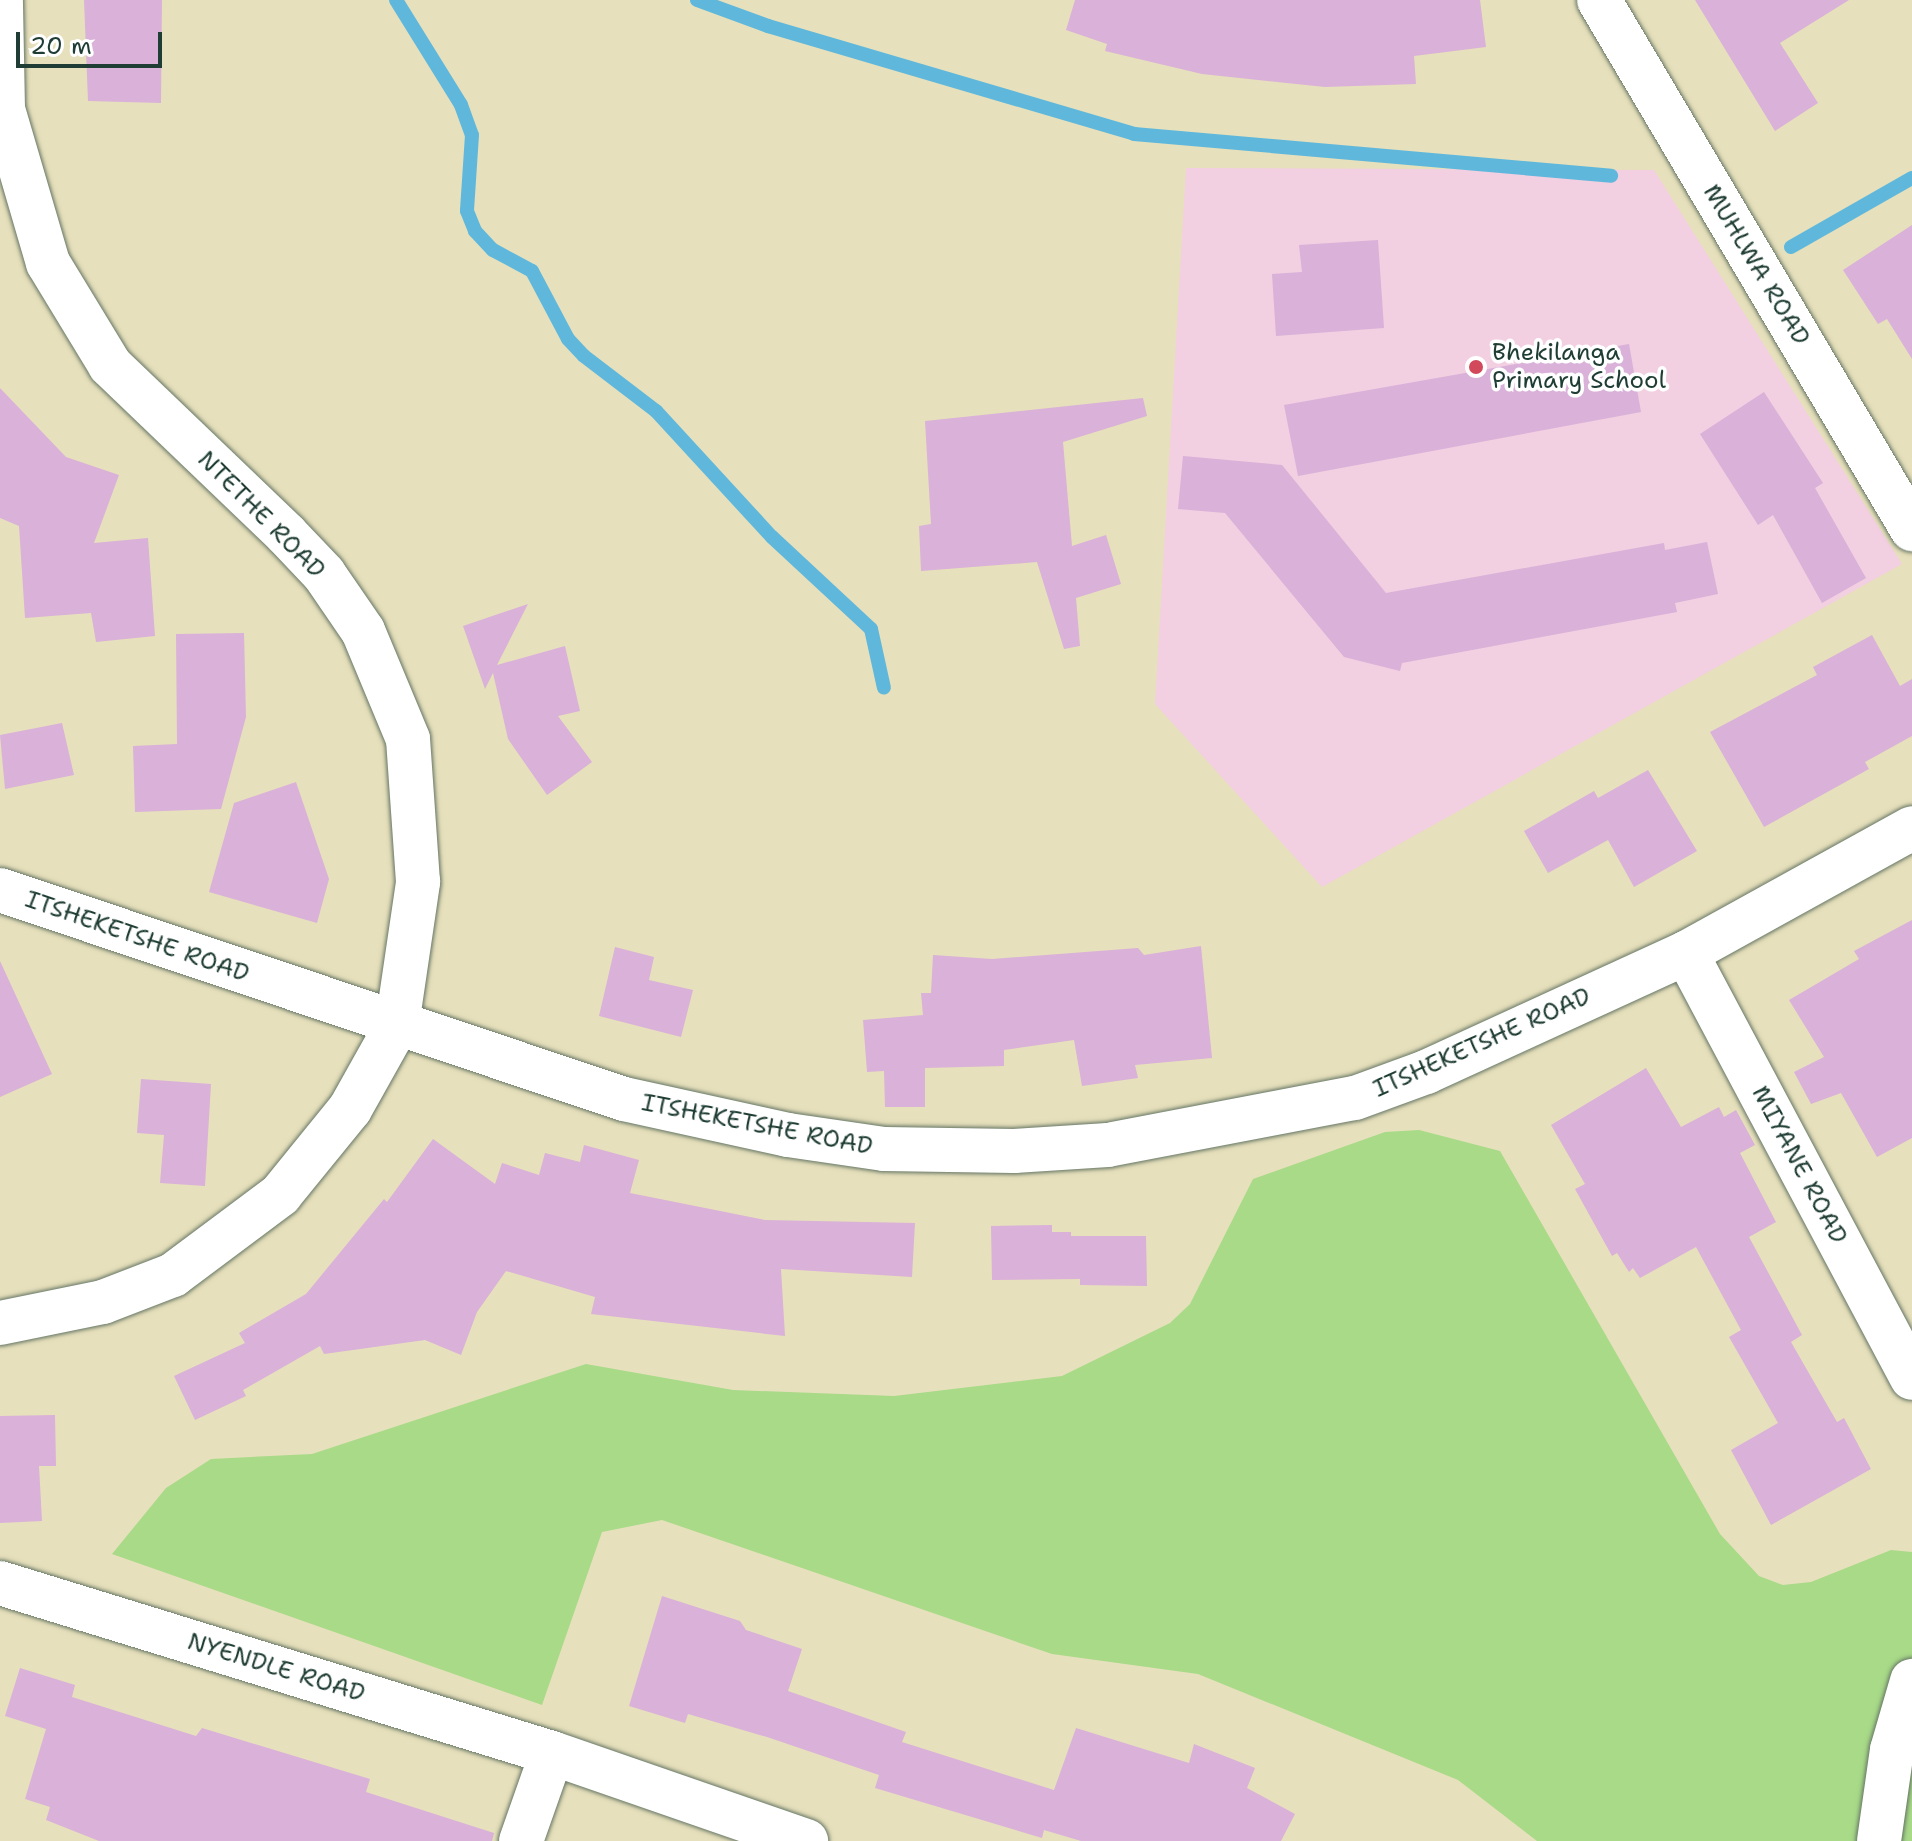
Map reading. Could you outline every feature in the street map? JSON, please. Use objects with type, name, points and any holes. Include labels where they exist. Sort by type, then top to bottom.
[{"type":"street","name":"NTETHE ROAD","points":[[0,1323],[117,1296],[173,1275],[235,1233],[280,1195],[350,1109],[397,1025],[418,882],[408,739],[363,631],[324,574],[110,365],[61,288],[21,186],[3,109],[1,0]]},
{"type":"street","name":"MUHLWA ROAD","points":[[1599,0],[1912,529]]},
{"type":"street","name":"ITSHEKETSHE ROAD","points":[[0,890],[624,1099],[788,1135],[884,1149],[1014,1151],[1108,1145],[1355,1098],[1426,1072],[1686,953],[1912,828]]},
{"type":"street","name":"MIYANE ROAD","points":[[1686,953],[1912,1378]]},
{"type":"street","name":"NYENDLE ROAD","points":[[0,1583],[552,1753],[806,1841]]},
{"type":"street","points":[[1879,1841],[1892,1750],[1912,1681]]},
{"type":"street","points":[[521,1841],[552,1753]]},
{"type":"shaded area","name":"Bhekilanga Primary School","points":[[1186,168],[1654,170],[1902,564],[1322,887],[1155,704]]},
{"type":"green space","points":[[1419,1130],[1500,1151],[1720,1534],[1759,1576],[1783,1585],[1811,1582],[1891,1550],[1912,1552],[1912,1841],[1537,1841],[1458,1780],[1198,1674],[1052,1654],[662,1520],[602,1532],[542,1705],[112,1554],[166,1488],[211,1459],[312,1454],[586,1364],[733,1390],[894,1396],[1062,1376],[1170,1323],[1190,1304],[1253,1179],[1385,1132]]},
{"type":"building","points":[[84,0],[162,0],[161,103],[88,101]]},
{"type":"building","points":[[1075,0],[1480,0],[1486,47],[1414,56],[1416,84],[1325,87],[1202,74],[1105,51],[1107,44],[1066,30]]},
{"type":"building","points":[[1695,0],[1849,0],[1780,43],[1818,103],[1775,131]]},
{"type":"building","points":[[1912,225],[1912,359],[1887,319],[1878,324],[1843,270]]},
{"type":"building","points":[[1378,240],[1384,328],[1276,336],[1272,274],[1302,272],[1299,245]]},
{"type":"building","points":[[1629,344],[1641,412],[1298,476],[1284,405]]},
{"type":"building","points":[[0,388],[66,457],[119,475],[94,543],[148,538],[155,636],[96,642],[91,613],[25,618],[19,526],[0,518]]},
{"type":"building","points":[[1764,392],[1823,483],[1815,488],[1866,578],[1822,603],[1773,515],[1758,525],[1700,434]]},
{"type":"building","points":[[1143,398],[1147,416],[1063,442],[1072,546],[1106,535],[1121,584],[1076,598],[1080,646],[1064,649],[1037,562],[921,571],[919,526],[931,524],[925,421]]},
{"type":"building","points":[[1183,456],[1282,465],[1386,593],[1664,543],[1665,550],[1707,542],[1718,594],[1675,603],[1677,612],[1402,663],[1400,671],[1344,657],[1225,513],[1178,509]]},
{"type":"building","points":[[528,604],[497,665],[565,646],[580,711],[558,716],[592,762],[547,795],[508,739],[493,673],[485,689],[463,626]]},
{"type":"building","points":[[244,633],[246,717],[221,809],[135,812],[133,746],[177,744],[176,634]]},
{"type":"building","points":[[1872,635],[1900,686],[1912,679],[1912,736],[1865,762],[1869,769],[1764,827],[1710,732],[1817,675],[1813,667]]},
{"type":"building","points":[[62,723],[74,775],[5,789],[0,735]]},
{"type":"building","points":[[1648,770],[1697,851],[1634,887],[1608,840],[1548,873],[1524,831],[1594,791],[1598,798]]},
{"type":"building","points":[[296,782],[329,879],[317,923],[209,892],[234,803]]},
{"type":"building","points":[[1912,920],[1912,1138],[1877,1157],[1841,1093],[1811,1104],[1794,1072],[1824,1057],[1789,1000],[1859,959],[1854,951]]},
{"type":"building","points":[[1201,946],[1212,1058],[1135,1065],[1138,1078],[1082,1086],[1074,1040],[1004,1050],[1004,1066],[925,1068],[925,1107],[885,1107],[884,1071],[867,1072],[863,1020],[923,1015],[921,993],[931,993],[933,955],[992,959],[1138,948],[1144,955]]},
{"type":"building","points":[[615,947],[654,957],[649,980],[693,990],[681,1037],[599,1016]]},
{"type":"building","points":[[0,961],[52,1074],[0,1097]]},
{"type":"building","points":[[1646,1068],[1681,1127],[1719,1107],[1724,1117],[1736,1110],[1755,1145],[1740,1153],[1776,1222],[1749,1237],[1802,1335],[1791,1342],[1837,1422],[1844,1418],[1871,1469],[1771,1525],[1731,1450],[1778,1423],[1729,1337],[1741,1330],[1696,1247],[1640,1278],[1633,1268],[1629,1272],[1617,1253],[1612,1256],[1575,1189],[1585,1184],[1551,1125]]},
{"type":"building","points":[[141,1079],[211,1084],[205,1186],[160,1183],[164,1135],[137,1133]]},
{"type":"building","points":[[433,1139],[495,1184],[502,1163],[539,1175],[545,1153],[580,1162],[584,1145],[639,1160],[630,1193],[765,1220],[915,1223],[912,1277],[781,1269],[785,1336],[591,1314],[595,1297],[506,1271],[477,1312],[461,1355],[425,1340],[324,1354],[320,1346],[243,1390],[246,1396],[195,1420],[174,1376],[245,1343],[239,1333],[306,1294],[384,1199],[387,1202]]},
{"type":"building","points":[[1052,1225],[1052,1232],[1071,1232],[1071,1236],[1146,1236],[1147,1286],[1080,1285],[1080,1279],[992,1280],[991,1226]]},
{"type":"building","points":[[55,1415],[56,1466],[39,1466],[42,1521],[0,1523],[0,1416]]},
{"type":"building","points":[[662,1596],[740,1621],[746,1630],[802,1649],[788,1691],[906,1732],[902,1742],[1054,1790],[1076,1728],[1189,1763],[1194,1744],[1255,1768],[1247,1788],[1295,1814],[1281,1841],[1081,1841],[1044,1830],[1042,1838],[875,1788],[879,1775],[767,1737],[688,1714],[685,1723],[629,1706]]},
{"type":"building","points":[[20,1668],[75,1685],[72,1697],[196,1736],[202,1728],[370,1779],[366,1792],[494,1833],[492,1841],[99,1841],[46,1820],[50,1807],[25,1799],[46,1729],[5,1716]]},
{"type":"waterway","points":[[396,0],[461,105],[472,135],[467,211],[475,231],[493,250],[532,271],[568,339],[584,356],[656,411],[772,537],[871,629],[884,688]]},
{"type":"waterway","points":[[697,0],[768,26],[1134,134],[1611,176]]},
{"type":"waterway","points":[[1791,247],[1912,178]]},
{"type":"place","name":"Bhekilanga Primary School","points":[[1476,367]]}]
